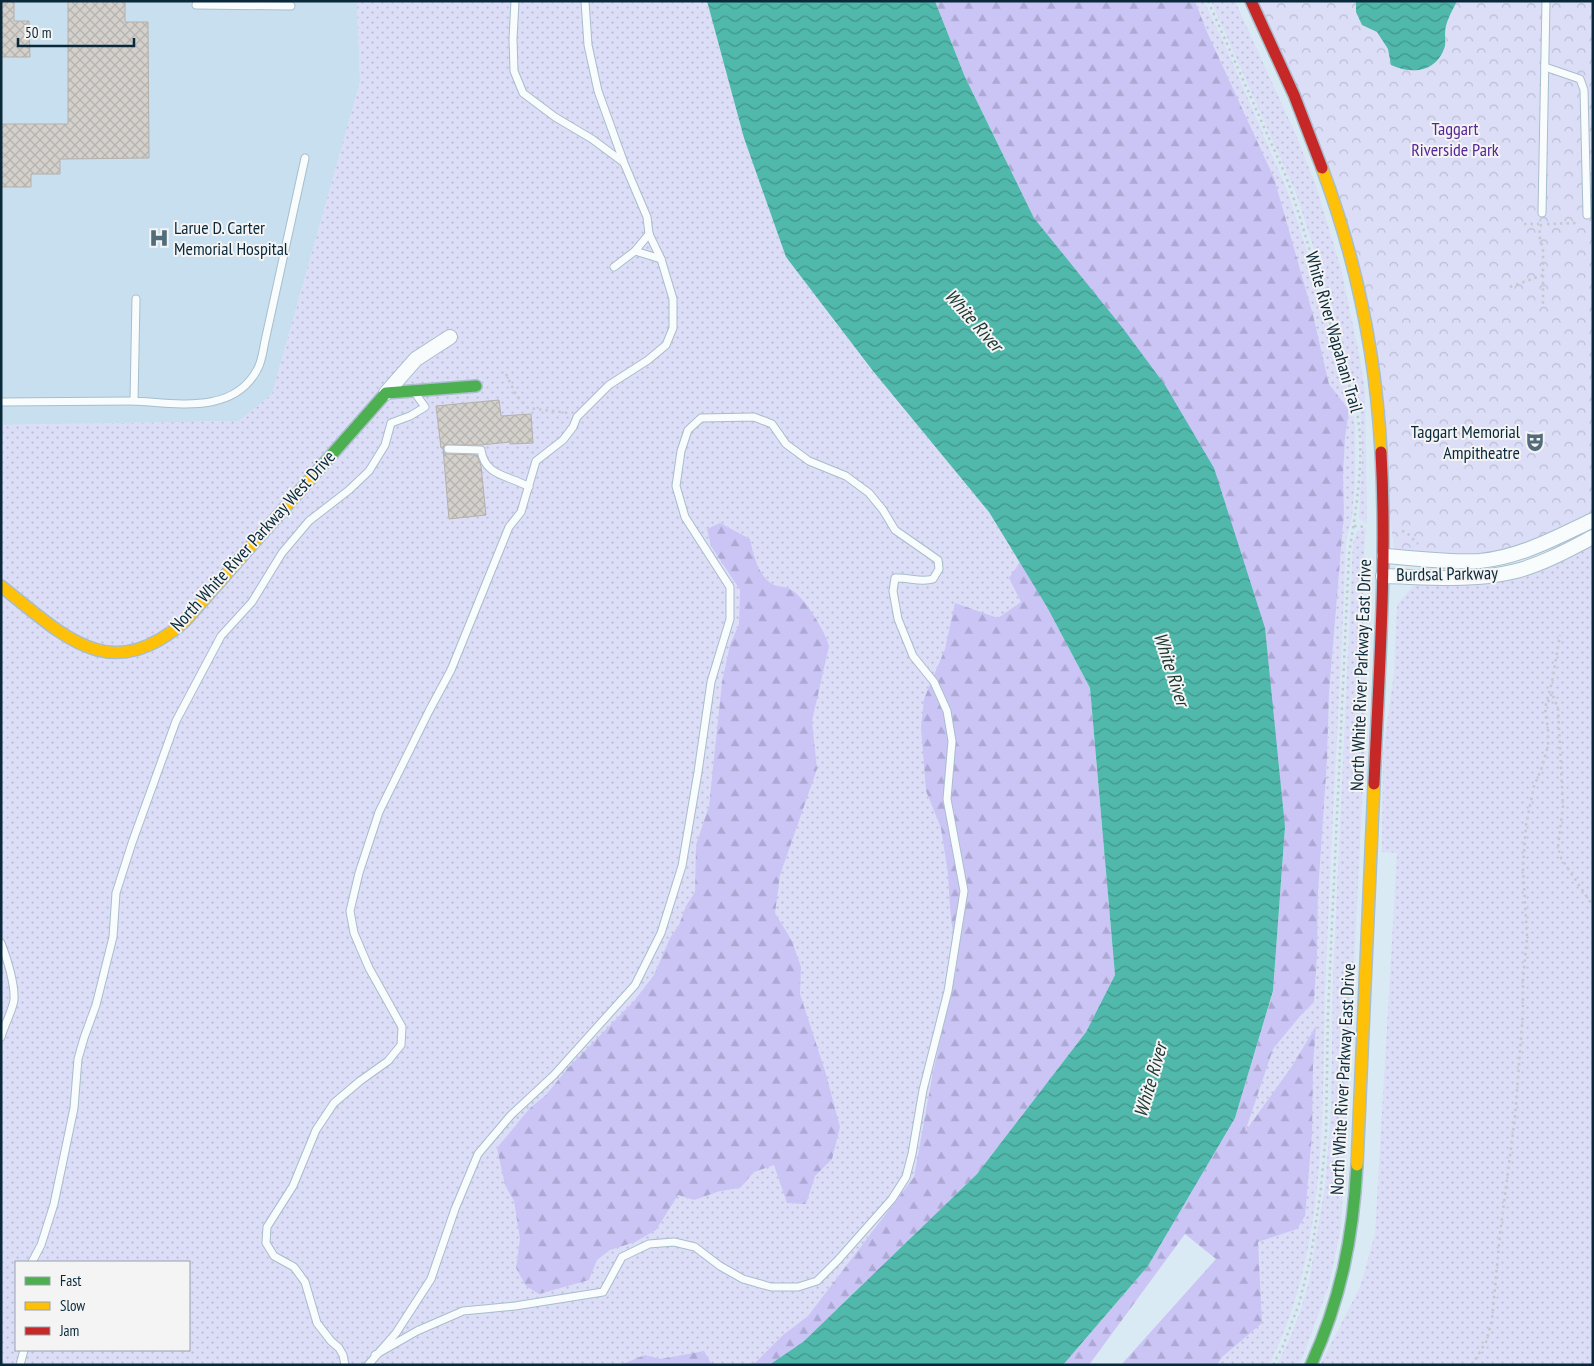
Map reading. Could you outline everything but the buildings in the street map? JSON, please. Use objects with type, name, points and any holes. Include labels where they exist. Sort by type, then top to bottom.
[{"type":"street","name":"North White River Parkway East Drive","points":[[1250,1],[1318,153],[1353,269],[1367,332],[1379,420],[1384,501],[1384,556],[1354,1217],[1342,1281],[1332,1314],[1311,1365]]},
{"type":"street","name":"North White River Parkway West Drive","points":[[1,586],[66,637],[78,644],[106,652],[128,652],[155,644],[184,622],[416,359],[450,338]]},
{"type":"street","points":[[386,393],[476,386]]},
{"type":"street","name":"Burdsal Parkway","points":[[1384,556],[1471,561],[1495,558],[1537,547],[1593,520]]},
{"type":"street","name":"Burdsal Parkway","points":[[1383,576],[1463,578],[1506,573],[1546,561],[1593,537]]},
{"type":"lane","points":[[515,1],[514,71],[523,93],[624,163]]},
{"type":"lane","points":[[345,1365],[339,1348],[331,1341],[317,1322],[305,1282],[294,1267],[274,1256],[266,1243],[267,1227],[293,1186],[316,1130],[334,1103],[360,1080],[388,1061],[401,1045],[402,1027],[369,968],[354,933],[350,911],[379,812],[428,711],[451,670],[509,528],[521,512],[536,461],[563,440],[577,417],[609,385],[666,346],[673,328],[673,299],[661,259],[649,234],[646,217],[598,90],[588,45],[585,1]]},
{"type":"lane","points":[[1542,214],[1546,1]]},
{"type":"lane","points":[[196,7],[291,6]]},
{"type":"lane","points":[[1545,67],[1580,79],[1585,98],[1587,215]]},
{"type":"lane","points":[[1585,98],[1593,103]]},
{"type":"lane","points":[[1,402],[134,401],[202,404],[224,399],[242,390],[257,370],[265,341],[304,158]]},
{"type":"lane","points":[[614,267],[635,251],[649,234]]},
{"type":"lane","points":[[635,251],[661,259]]},
{"type":"lane","points":[[134,401],[136,299]]},
{"type":"lane","points":[[33,1261],[41,1245],[54,1204],[74,1108],[78,1059],[96,1005],[113,937],[116,893],[138,825],[176,721],[221,636],[252,602],[282,553],[309,522],[349,490],[369,471],[385,445],[391,423],[410,416],[425,407],[414,391]]},
{"type":"lane","points":[[368,1365],[375,1355],[396,1333],[431,1279],[478,1154],[511,1115],[554,1075],[635,984],[661,933],[682,866],[711,682],[730,618],[730,587],[685,517],[676,486],[681,451],[688,430],[701,418],[754,417],[772,424],[786,444],[809,461],[846,476],[869,493],[883,510],[895,530],[938,560],[939,569],[933,579],[924,582],[907,577],[896,578],[893,591],[898,619],[913,656],[934,682],[947,711],[952,741],[947,800],[964,891],[948,992],[923,1090],[912,1154],[906,1176],[892,1199],[817,1281],[798,1287],[771,1287],[743,1279],[720,1266],[695,1247],[674,1242],[649,1244],[622,1257],[603,1292],[515,1306],[463,1311],[417,1331],[375,1355]]},
{"type":"lane","points":[[448,449],[481,450],[482,461],[495,473],[529,487]]},
{"type":"lane","points":[[1,943],[12,981],[14,1001],[1,1038]]},
{"type":"lane","points":[[20,1365],[24,1351]]},
{"type":"path","name":"White River Wapahani Trail","points":[[1208,1],[1294,198],[1308,239],[1328,315],[1355,404],[1359,436],[1358,496],[1349,554],[1328,1012],[1326,1133],[1321,1188],[1310,1256],[1294,1319],[1272,1365]]},
{"type":"path","points":[[1542,214],[1539,235],[1543,248],[1543,307]]},
{"type":"path","points":[[1524,224],[1584,223]]},
{"type":"path","points":[[1510,287],[1543,275]]},
{"type":"path","points":[[506,374],[516,395],[528,408],[567,413],[577,417]]},
{"type":"path","points":[[1406,532],[1421,547]]},
{"type":"path","points":[[1472,1365],[1486,1342],[1490,1327],[1514,1117],[1523,1012],[1522,980],[1527,937],[1523,868],[1526,825],[1534,786],[1542,770],[1548,746],[1545,708],[1552,682],[1560,635]]},
{"type":"path","points":[[1545,708],[1552,693],[1558,709],[1563,806],[1558,847],[1561,858],[1593,906]]},
{"type":"shaded area","name":"Larue D. Carter Memorial Hospital","points":[[1,1],[357,1],[360,82],[272,394],[239,421],[1,425]]},
{"type":"green space","points":[[357,1],[707,1],[744,138],[786,257],[873,371],[989,512],[1047,607],[1010,1073],[769,1365],[1,1365],[1,425],[239,421],[272,394],[360,82]]},
{"type":"green space","points":[[935,1],[1195,1],[1207,32],[1274,178],[1313,315],[1329,384],[1349,410],[1343,476],[1344,513],[1329,693],[1314,1002],[1273,1049],[1245,1132],[1292,1066],[1316,1026],[1313,1065],[1312,1134],[1305,1216],[1297,1229],[1258,1242],[1262,1323],[1222,1357],[1217,1365],[1121,1365],[1216,1259],[1185,1234],[1089,1365],[1063,1365],[1148,1266],[1235,1118],[1273,992],[1285,827],[1061,252],[1034,218],[965,77]]},
{"type":"green space","points":[[1195,1],[1204,1],[1287,190],[1348,392],[1355,424],[1355,483],[1352,517],[1346,540],[1325,980],[1323,1087],[1318,1182],[1302,1276],[1288,1321],[1269,1365],[1217,1365],[1258,1274],[1258,1242],[1297,1229],[1315,1028],[1292,1066],[1245,1135],[1252,1061],[1314,1002],[1329,693],[1344,513],[1343,476],[1349,410],[1329,384],[1313,315]]},
{"type":"green space","points":[[1211,1],[1235,1],[1296,135],[1316,186],[1341,269],[1365,391],[1367,524],[1359,518],[1362,452],[1360,403],[1343,353],[1316,255],[1296,193]]},
{"type":"green space","name":"Taggart Riverside Park","points":[[1253,1],[1593,1],[1593,534],[1519,561],[1395,557],[1381,446],[1353,269]]},
{"type":"green space","points":[[720,523],[750,539],[763,575],[772,584],[786,587],[796,593],[819,623],[829,646],[812,721],[817,769],[780,875],[775,913],[792,941],[801,967],[800,994],[825,1071],[840,1127],[832,1159],[815,1176],[806,1204],[787,1203],[774,1165],[754,1172],[740,1188],[720,1191],[694,1200],[678,1195],[656,1230],[635,1242],[610,1250],[597,1260],[589,1280],[539,1294],[526,1286],[516,1268],[520,1239],[514,1201],[505,1185],[497,1148],[530,1108],[546,1095],[567,1069],[634,1001],[654,975],[670,938],[679,925],[686,906],[695,892],[696,845],[709,806],[722,682],[730,645],[739,624],[740,590],[711,546],[707,529]]},
{"type":"green space","points":[[1366,528],[1363,588],[1366,689],[1365,743],[1341,1227],[1329,1285],[1304,1354],[1298,1365],[1277,1365],[1292,1333],[1309,1282],[1325,1186],[1331,1111],[1333,977],[1353,543],[1357,531]]},
{"type":"green space","points":[[1593,544],[1593,1365],[1320,1365],[1360,1287],[1375,1234],[1397,853],[1382,852],[1383,752],[1394,673],[1397,605],[1413,586],[1425,582],[1461,583]]},
{"type":"green space","points":[[1020,562],[1047,607],[1090,688],[1115,975],[1086,1032],[977,1174],[803,1342],[769,1365],[749,1365],[756,1362],[783,1335],[808,1316],[914,1177],[933,1072],[957,967],[948,874],[941,828],[926,791],[921,728],[924,699],[945,649],[955,603],[998,618],[1021,602],[1009,578]]},
{"type":"green space","points":[[704,1351],[712,1365],[620,1365],[645,1355],[661,1359]]},
{"type":"water","name":"White River","points":[[707,1],[935,1],[965,77],[1034,218],[1122,327],[1165,385],[1214,468],[1265,628],[1285,827],[1273,991],[1235,1118],[1148,1266],[1063,1365],[769,1365],[803,1342],[977,1174],[1086,1032],[1115,975],[1090,688],[1047,607],[989,512],[873,371],[786,257],[744,138]]},
{"type":"water","points":[[1356,1],[1457,1],[1447,23],[1445,46],[1441,55],[1430,66],[1423,69],[1408,70],[1391,65],[1388,49],[1377,32],[1362,25],[1356,12]]},
{"type":"traffic: fast","points":[[312,477],[386,393],[476,386]]},
{"type":"traffic: fast","points":[[1311,1365],[1330,1316],[1344,1267],[1349,1243],[1357,1165]]},
{"type":"traffic: slow","points":[[1322,168],[1345,237],[1362,308],[1374,380],[1381,452]]},
{"type":"traffic: slow","points":[[1,586],[66,636],[88,647],[109,652],[132,651],[157,641],[184,622],[312,477]]},
{"type":"traffic: slow","points":[[1357,1165],[1374,784]]},
{"type":"traffic: jam","points":[[1251,1],[1294,95],[1322,168]]},
{"type":"traffic: jam","points":[[1374,784],[1383,577],[1381,452]]},
{"type":"place","name":"Larue D. Carter Memorial Hospital","points":[[159,238]]},
{"type":"place","name":"Taggart Memorial Ampitheatre","points":[[1535,442]]}]
